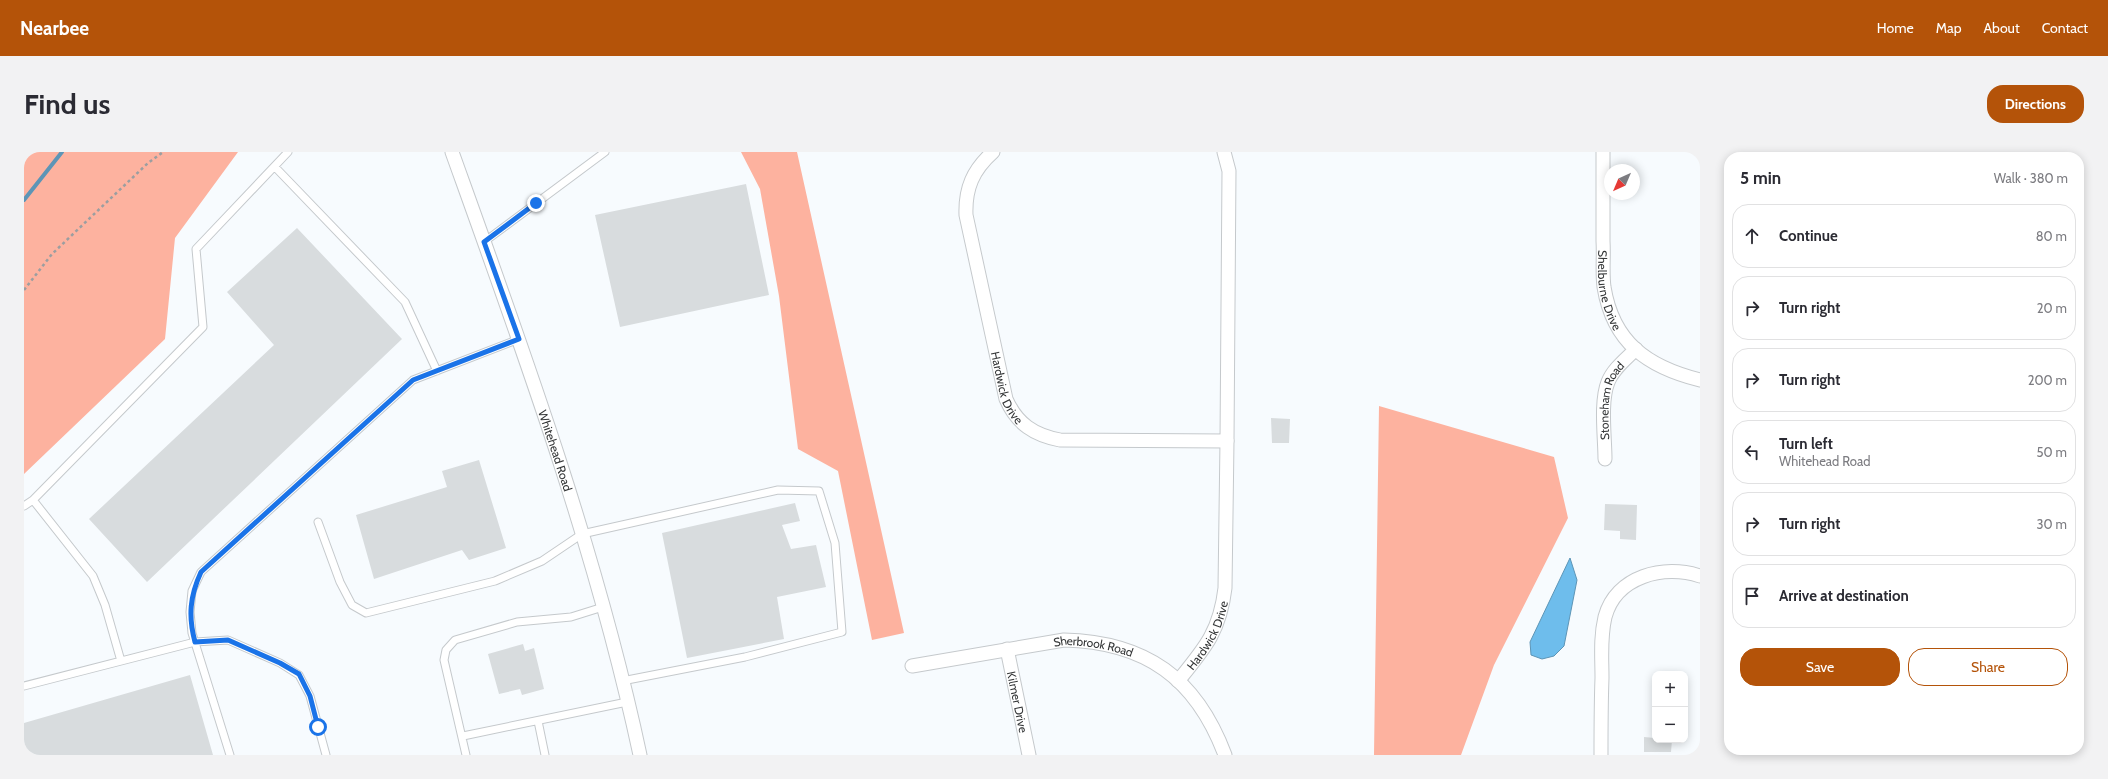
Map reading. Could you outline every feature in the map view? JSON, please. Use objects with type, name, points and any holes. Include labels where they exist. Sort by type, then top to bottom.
[{"type":"street","name":"Whitehead Road","points":[[452,152],[519,339],[582,534],[603,607],[640,755]]},
{"type":"street","name":"Hardwick Drive","points":[[992,152],[981,162],[973,174],[966,200],[966,215],[1006,399],[1011,411],[1020,422],[1032,431],[1045,437],[1060,440],[1227,441]]},
{"type":"street","name":"Hardwick Drive","points":[[1178,681],[1207,646],[1217,627],[1223,607],[1225,588],[1229,171],[1224,152]]},
{"type":"street","name":"Shelburne Drive","points":[[1603,152],[1604,285],[1613,318],[1624,337],[1648,360],[1665,369],[1700,380]]},
{"type":"street","name":"Stoneham Road","points":[[1605,459],[1604,394],[1608,382],[1614,372],[1636,349]]},
{"type":"street","points":[[1601,755],[1601,636],[1605,615],[1615,597],[1641,576],[1672,570],[1700,576]]},
{"type":"street","name":"Sherbrook Road","points":[[912,666],[1064,640],[1089,640],[1114,645],[1137,654],[1159,666],[1178,681],[1206,713],[1225,755]]},
{"type":"street","name":"Kilmer Drive","points":[[1007,649],[1029,755]]},
{"type":"lane","points":[[24,506],[33,500],[203,327],[196,249],[288,152]]},
{"type":"lane","points":[[484,242],[605,152]]},
{"type":"lane","points":[[275,166],[405,302],[437,371]]},
{"type":"lane","points":[[230,755],[195,642],[190,612],[192,591],[201,572],[413,380],[519,339]]},
{"type":"lane","points":[[318,522],[340,582],[352,605],[366,613],[495,581],[542,561],[582,534],[778,490],[819,491],[834,543],[842,632],[745,657],[622,681]]},
{"type":"lane","points":[[33,500],[93,576],[105,605],[121,661]]},
{"type":"lane","points":[[466,755],[463,736],[444,660],[446,650],[455,640],[517,622],[571,617],[603,607]]},
{"type":"lane","points":[[24,686],[195,642],[228,640],[280,663],[299,674],[310,696],[326,755]]},
{"type":"lane","points":[[463,736],[627,702]]},
{"type":"lane","points":[[538,721],[545,755]]},
{"type":"path","points":[[24,290],[52,254],[148,163],[164,152]]},
{"type":"shaded area","points":[[24,152],[238,152],[175,238],[165,339],[24,474]]},
{"type":"shaded area","points":[[741,152],[797,152],[904,633],[872,640],[838,471],[798,449],[779,296],[760,189]]},
{"type":"shaded area","points":[[1379,406],[1554,457],[1568,518],[1494,665],[1461,755],[1374,755]]},
{"type":"water","points":[[1570,558],[1577,580],[1564,646],[1554,656],[1542,659],[1531,655],[1530,642]]},
{"type":"building","points":[[746,184],[769,295],[620,327],[595,215]]},
{"type":"building","points":[[297,228],[402,339],[147,582],[89,519],[274,345],[227,292]]},
{"type":"building","points":[[1271,418],[1290,419],[1289,443],[1272,443]]},
{"type":"building","points":[[479,460],[506,548],[469,560],[462,550],[374,579],[356,515],[447,487],[442,471]]},
{"type":"building","points":[[795,503],[800,521],[782,525],[791,549],[816,545],[826,587],[777,597],[784,639],[687,658],[662,533]]},
{"type":"building","points":[[1605,504],[1637,505],[1636,540],[1620,539],[1620,531],[1604,530]]},
{"type":"building","points":[[523,644],[525,651],[534,648],[544,689],[522,695],[520,689],[499,694],[488,654]]},
{"type":"building","points":[[190,675],[213,755],[24,755],[24,723]]},
{"type":"building","points":[[1644,737],[1652,738],[1652,743],[1672,743],[1671,752],[1644,752]]},
{"type":"waterway","points":[[24,200],[62,152]]},
{"type":"route","points":[[318,727],[310,696],[299,674],[280,663],[228,640],[195,642],[192,633],[190,612],[192,591],[201,572],[413,380],[519,339],[484,242],[536,203]]}]
